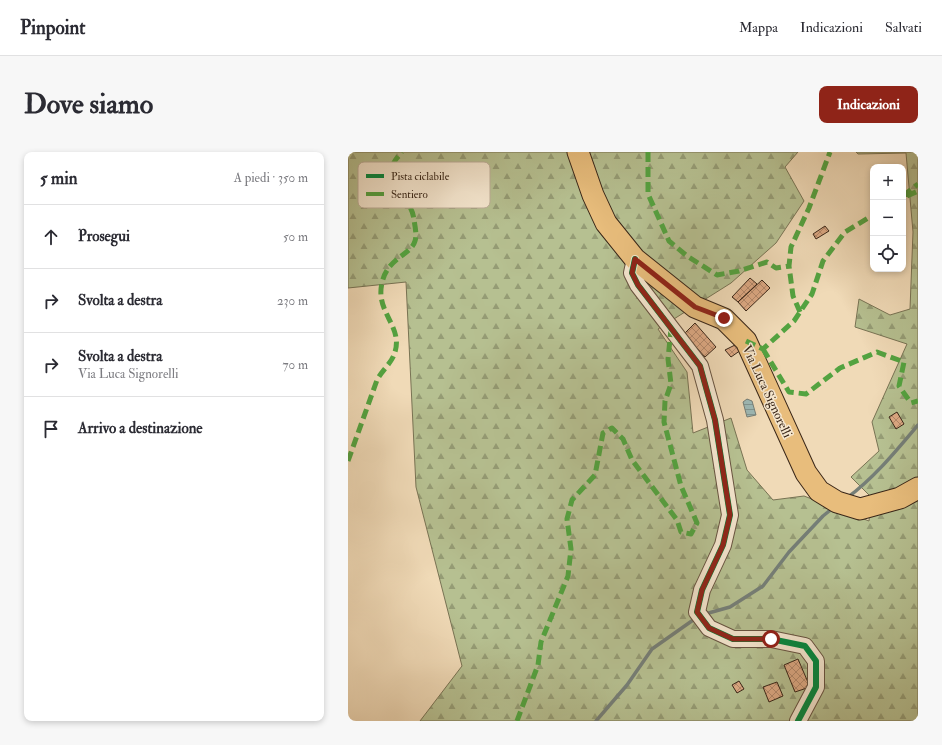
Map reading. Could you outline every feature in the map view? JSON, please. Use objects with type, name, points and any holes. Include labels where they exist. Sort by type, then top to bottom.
[{"type":"main road","name":"Via Luca Signorelli","points":[[578,152],[593,195],[606,222],[635,259],[695,307],[724,318],[746,341],[806,473],[819,491],[837,502],[860,509],[900,498],[918,488]]},
{"type":"street","points":[[635,259],[632,273],[638,285],[700,366],[715,420],[730,515],[723,545],[702,590],[697,612],[709,628],[733,639],[771,639],[805,646],[816,661],[816,687],[798,721]]},
{"type":"green space","points":[[348,152],[798,152],[785,167],[804,201],[776,243],[731,283],[658,329],[687,372],[693,433],[731,418],[747,470],[773,500],[804,496],[869,521],[871,497],[851,477],[879,451],[872,422],[907,344],[855,327],[859,299],[890,315],[910,309],[913,232],[906,153],[858,154],[856,152],[918,152],[918,721],[420,721],[462,666],[416,487],[406,282],[348,288]]},
{"type":"water","points":[[747,399],[752,401],[756,415],[747,417],[743,402]]},
{"type":"building","points":[[825,226],[829,231],[816,239],[813,234]]},
{"type":"building","points":[[750,278],[757,284],[738,302],[732,297]]},
{"type":"building","points":[[762,280],[770,288],[746,311],[738,302]]},
{"type":"building","points":[[695,323],[716,347],[705,357],[684,334]]},
{"type":"building","points":[[737,344],[741,350],[731,357],[725,350]]},
{"type":"building","points":[[897,412],[904,424],[896,429],[889,417]]},
{"type":"building","points":[[798,659],[810,687],[795,692],[784,665]]},
{"type":"building","points":[[739,681],[744,689],[737,693],[732,685]]},
{"type":"building","points":[[777,682],[783,696],[769,702],[763,687]]},
{"type":"waterway","points":[[847,498],[876,473],[918,425]]},
{"type":"waterway","points":[[705,614],[730,607],[763,586],[789,552],[823,516],[833,508]]},
{"type":"waterway","points":[[596,721],[627,685],[652,649],[696,618]]},
{"type":"marked path","points":[[394,162],[402,152]]},
{"type":"marked path","points":[[648,152],[648,194],[669,241],[687,256],[717,275],[739,271],[767,262],[776,268],[789,266]]},
{"type":"marked path","points":[[800,312],[793,296],[789,266],[791,247],[809,208],[830,152]]},
{"type":"marked path","points":[[906,194],[918,184]]},
{"type":"marked path","points":[[907,196],[918,191]]},
{"type":"marked path","points":[[348,461],[377,380],[392,360],[395,352],[396,343],[393,326],[382,302],[382,283],[389,268],[413,246],[416,239],[414,220],[410,208]]},
{"type":"marked path","points":[[746,341],[763,349],[794,321],[812,294],[823,261],[845,232],[870,217]]},
{"type":"marked path","points":[[517,721],[538,665],[541,642],[568,576],[571,549],[567,519],[572,500],[595,475],[603,433],[612,428],[623,439],[632,460],[677,520],[681,532],[691,534],[697,523],[681,486],[664,422],[665,401],[671,384],[668,359],[671,329]]},
{"type":"marked path","points":[[763,349],[789,392],[806,394],[840,368],[877,352],[904,362],[899,386],[911,403],[918,401]]},
{"type":"cycle path","points":[[635,259],[632,273],[638,285],[700,366],[715,420],[730,515],[723,545],[702,590],[697,612],[709,628],[733,639],[771,639],[805,646],[816,661],[816,687],[798,721]]},
{"type":"route","points":[[724,318],[695,307],[635,259],[632,273],[638,285],[700,366],[715,420],[730,515],[723,545],[702,590],[697,612],[709,628],[733,639],[771,639]]}]
